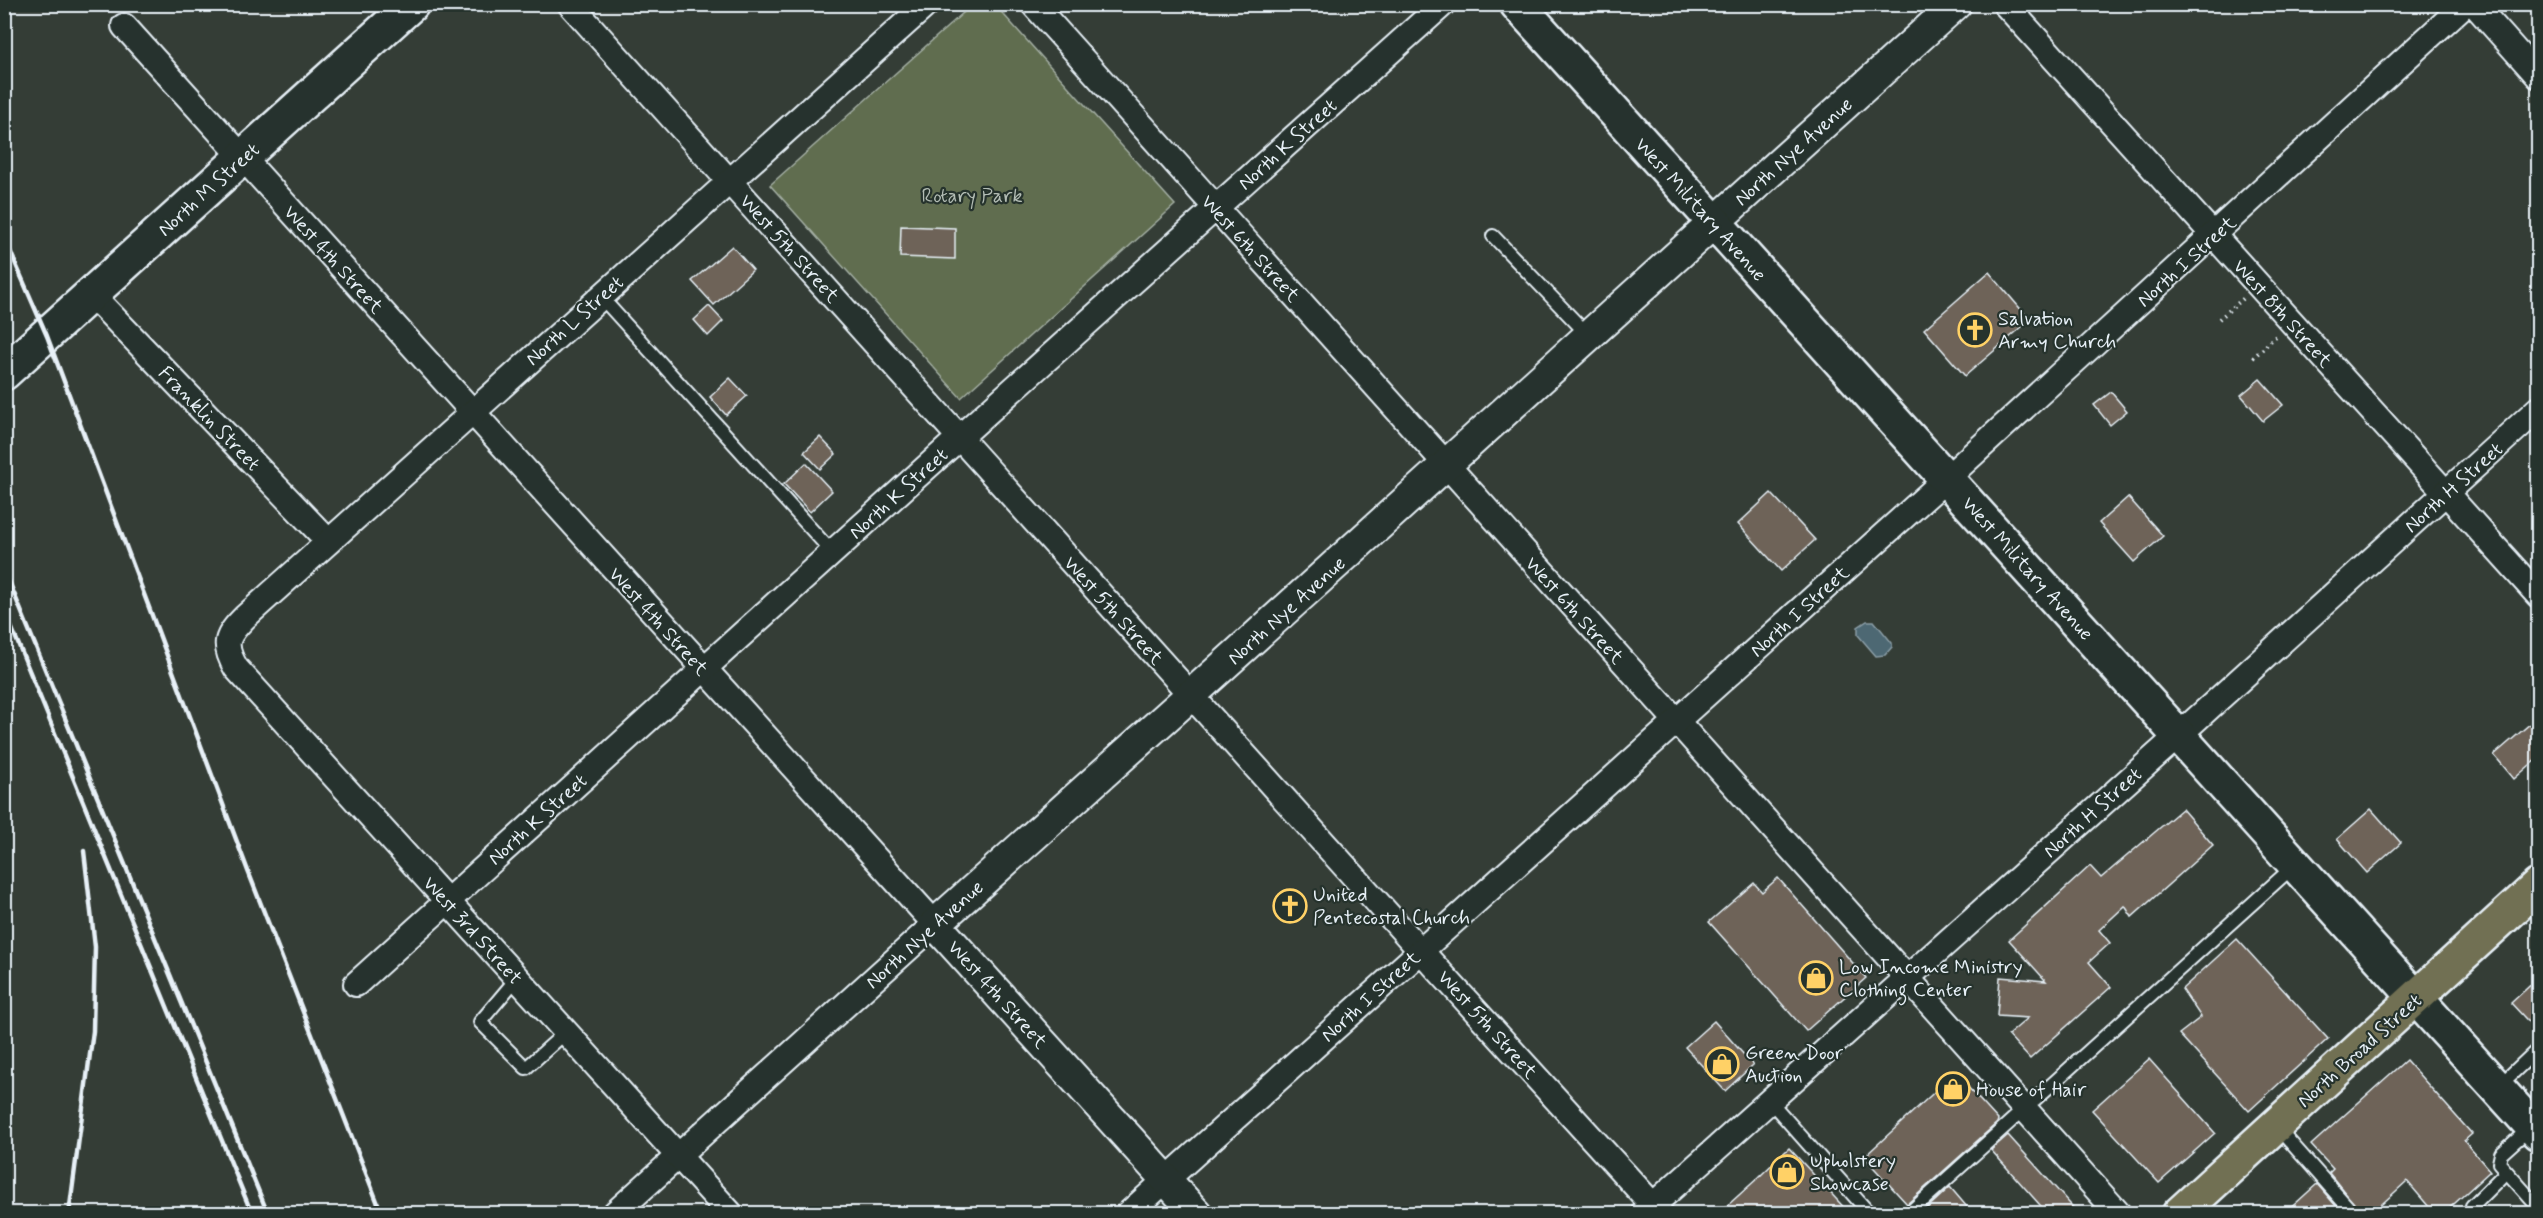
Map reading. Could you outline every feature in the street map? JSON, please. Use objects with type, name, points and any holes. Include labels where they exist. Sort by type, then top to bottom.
[{"type":"main road","name":"North M Street","points":[[4,374],[412,4]]},
{"type":"main road","name":"West Military Avenue","points":[[1517,4],[2297,864],[2497,1088],[2536,1126]]},
{"type":"main road","name":"North Broad Street","points":[[2179,1214],[2538,886]]},
{"type":"street","name":"West 5th Street","points":[[570,4],[1652,1211]]},
{"type":"street","name":"North L Street","points":[[227,640],[244,617],[927,4]]},
{"type":"street","name":"West 6th Street","points":[[1033,4],[2119,1214]]},
{"type":"street","name":"North K Street","points":[[356,984],[832,552],[1443,4]]},
{"type":"street","name":"North Nye Avenue","points":[[614,1214],[1956,4]]},
{"type":"street","name":"West 8th Street","points":[[2005,4],[2538,595]]},
{"type":"street","name":"North I Street","points":[[1128,1214],[1947,478],[2465,4]]},
{"type":"street","points":[[2474,4],[2538,76]]},
{"type":"street","name":"West 4th Street","points":[[124,26],[1197,1214]]},
{"type":"street","name":"Franklin Street","points":[[91,294],[328,541]]},
{"type":"street","name":"North H Street","points":[[1652,1211],[1769,1100],[2179,735],[2538,409]]},
{"type":"street","name":"West 3rd Street","points":[[227,640],[227,650],[236,668],[730,1214]]},
{"type":"lane","points":[[1493,236],[1589,336]]},
{"type":"lane","points":[[601,297],[832,552]]},
{"type":"lane","points":[[1908,1214],[2297,864]]},
{"type":"lane","points":[[517,978],[480,1022],[526,1068],[567,1032]]},
{"type":"lane","points":[[2497,1088],[2538,1049]]},
{"type":"lane","points":[[1769,1100],[1870,1214]]},
{"type":"lane","points":[[2276,1126],[2354,1214]]},
{"type":"lane","points":[[2536,1126],[2501,1154],[2499,1163],[2538,1207]]},
{"type":"lane","points":[[2479,1214],[2472,1206],[2506,1172]]},
{"type":"path","points":[[2219,320],[2247,295]]},
{"type":"path","points":[[2253,358],[2282,331]]},
{"type":"green space","name":"Rotary Park","points":[[972,5],[995,5],[1175,205],[961,398],[770,185]]},
{"type":"water","points":[[1867,621],[1874,621],[1892,643],[1892,647],[1885,655],[1876,656],[1858,635],[1858,627]]},
{"type":"building","points":[[901,226],[955,228],[955,259],[900,257]]},
{"type":"building","points":[[732,246],[753,270],[714,305],[692,281]]},
{"type":"building","points":[[1989,272],[2030,320],[1965,376],[1924,329]]},
{"type":"building","points":[[709,306],[723,321],[708,336],[694,320]]},
{"type":"building","points":[[730,378],[747,396],[726,415],[710,397]]},
{"type":"building","points":[[2260,379],[2283,405],[2263,421],[2241,395]]},
{"type":"building","points":[[2111,392],[2127,411],[2110,425],[2094,405]]},
{"type":"building","points":[[820,437],[836,454],[820,469],[804,452]]},
{"type":"building","points":[[806,463],[832,491],[810,512],[784,484]]},
{"type":"building","points":[[1771,493],[1815,540],[1781,571],[1738,524]]},
{"type":"building","points":[[2128,497],[2163,536],[2134,562],[2099,523]]},
{"type":"building","points":[[2538,717],[2538,758],[2514,779],[2494,755]]},
{"type":"building","points":[[2182,809],[2213,845],[2132,917],[2125,906],[2099,930],[2110,943],[2089,962],[2111,987],[2030,1059],[2008,1035],[2028,1018],[1997,1016],[2000,977],[2046,981],[2009,940],[2090,866],[2101,878]]},
{"type":"building","points":[[2371,809],[2401,843],[2367,873],[2337,839]]},
{"type":"building","points":[[1778,878],[1866,978],[1806,1031],[1709,922],[1754,883],[1762,892]]},
{"type":"building","points":[[2237,939],[2328,1039],[2249,1111],[2179,1034],[2201,1017],[2182,989]]},
{"type":"building","points":[[2538,978],[2538,1032],[2511,1003]]},
{"type":"building","points":[[1714,1021],[1753,1065],[1725,1091],[1685,1047]]},
{"type":"building","points":[[2149,1059],[2215,1133],[2159,1183],[2092,1110]]},
{"type":"building","points":[[2406,1060],[2472,1134],[2464,1141],[2490,1171],[2443,1214],[2435,1214],[2407,1181],[2371,1214],[2362,1214],[2329,1173],[2333,1169],[2311,1145]]},
{"type":"building","points":[[1955,1073],[1998,1120],[1997,1123],[1907,1204],[1864,1157]]},
{"type":"building","points":[[2008,1135],[2079,1214],[2048,1214],[1991,1150]]},
{"type":"building","points":[[1789,1148],[1850,1214],[1718,1214],[1759,1177]]},
{"type":"building","points":[[2317,1184],[2343,1214],[2284,1214]]},
{"type":"building","points":[[1950,1187],[1973,1214],[1921,1214]]},
{"type":"railway","points":[[4,237],[47,336],[248,871],[382,1214]]},
{"type":"railway","points":[[4,569],[268,1214]]},
{"type":"railway","points":[[4,609],[252,1214]]},
{"type":"railway","points":[[69,1214],[93,1031],[95,947],[84,851]]},
{"type":"place","name":"Salvation Army Church","points":[[1975,330]]},
{"type":"place","name":"United Pentecostal Church","points":[[1290,906]]},
{"type":"place","name":"Low Income Ministry Clothing Center","points":[[1816,978]]},
{"type":"place","name":"Green Door Auction","points":[[1722,1064]]},
{"type":"place","name":"House of Hair","points":[[1953,1089]]},
{"type":"place","name":"Upholstery Showcase","points":[[1787,1172]]}]
